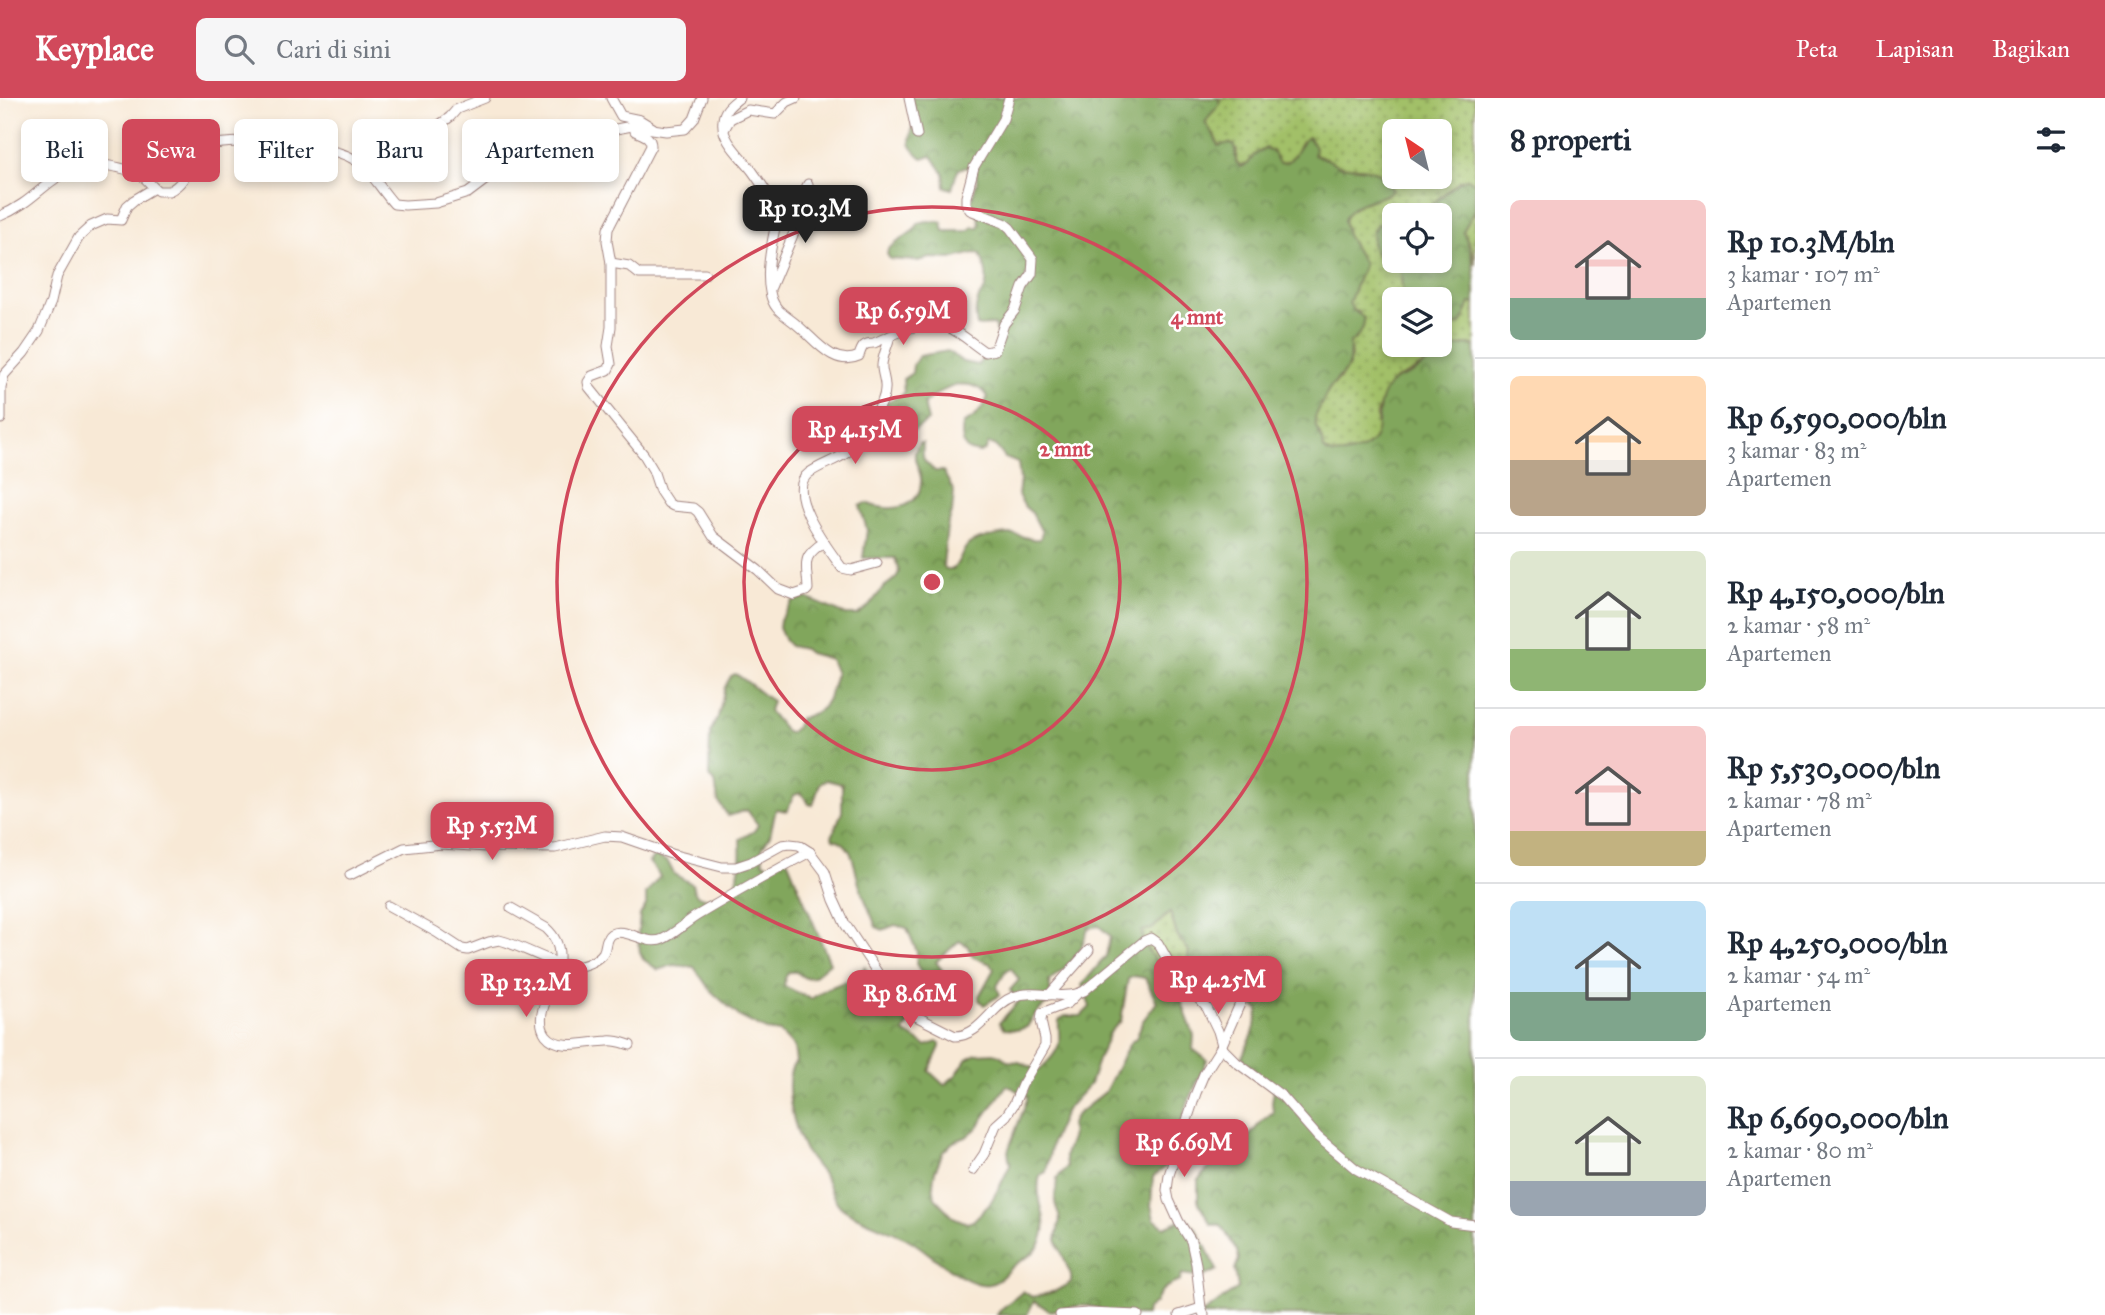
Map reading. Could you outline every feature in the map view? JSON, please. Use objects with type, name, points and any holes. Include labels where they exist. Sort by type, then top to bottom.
[{"type":"street","points":[[447,119],[457,109],[485,98]]},
{"type":"street","points":[[611,98],[621,116],[640,120],[657,131]]},
{"type":"street","points":[[375,182],[394,204],[436,203],[468,193],[492,175],[575,161],[615,129],[632,126],[657,131],[677,131],[690,125],[702,98]]},
{"type":"street","points":[[739,98],[725,113],[725,133],[775,209],[777,217],[769,291],[776,309],[796,323],[818,346],[844,358],[857,358],[866,343],[874,343],[926,324],[950,328],[985,352],[995,350],[1004,324],[1015,310],[1023,287],[1032,274],[1033,259],[1004,223],[970,210],[966,204],[974,167],[1003,119],[1009,98]]},
{"type":"street","points":[[725,133],[727,123],[741,113],[748,110],[775,114],[787,102],[796,98]]},
{"type":"street","points":[[909,98],[917,135]]},
{"type":"street","points":[[623,127],[647,136],[651,146],[608,229],[607,242],[611,263],[611,327],[608,346],[611,364],[608,370],[592,376],[588,382],[589,387],[644,455],[668,503],[693,508],[713,536],[778,589],[794,595],[808,589],[805,561],[811,551],[824,542]]},
{"type":"street","points":[[0,216],[17,207],[61,173],[82,165],[113,166],[134,172],[162,192],[174,188],[185,178],[194,156],[199,150],[213,144],[245,141],[281,155],[330,150],[352,159]]},
{"type":"street","points":[[769,291],[799,223],[808,184]]},
{"type":"street","points":[[1,419],[1,388],[4,375],[39,331],[51,302],[57,276],[79,237],[91,226],[107,219],[121,220],[127,206],[154,188]]},
{"type":"street","points":[[611,263],[629,266],[639,274],[705,274]]},
{"type":"street","points":[[877,563],[865,568],[845,569],[805,512],[804,481],[810,472],[842,457],[857,443],[880,407],[886,386],[881,368],[890,336]]},
{"type":"street","points":[[350,875],[404,848],[442,844],[555,848],[605,836],[622,836],[671,854],[722,867],[736,867],[751,862],[782,845],[799,845],[810,852],[825,872],[845,924],[877,972],[882,994],[896,1006],[955,1036],[960,1036],[977,1028],[1004,1001],[1012,997],[1029,994],[1060,997],[1076,995]]},
{"type":"street","points":[[389,906],[462,949],[468,950],[499,940],[559,963],[578,967],[603,953],[606,940],[615,932],[651,941],[665,939],[695,917],[810,852]]},
{"type":"street","points":[[511,908],[550,931],[557,946],[559,963],[542,1011],[541,1021],[547,1036],[554,1042],[563,1044],[610,1040],[630,1045]]},
{"type":"street","points":[[973,1170],[984,1154],[996,1125],[1014,1104],[1045,1046],[1042,1013],[1069,1003],[1151,938],[1158,943],[1175,973],[1207,1008],[1218,1031],[1221,1046],[1236,1062],[1282,1096],[1318,1137],[1356,1169],[1451,1222],[1475,1224]]},
{"type":"street","points":[[1049,995],[1089,950]]},
{"type":"street","points":[[1179,1315],[1203,1311],[1191,1241],[1174,1211],[1167,1190],[1169,1175],[1195,1093],[1221,1046],[1243,997]]},
{"type":"street","points":[[1060,1315],[1138,1315]]},
{"type":"green space","points":[[911,98],[1218,98],[1220,104],[1205,123],[1218,146],[1229,143],[1235,146],[1236,162],[1241,167],[1266,148],[1272,151],[1279,163],[1285,162],[1293,157],[1309,137],[1315,148],[1314,155],[1339,166],[1379,173],[1382,177],[1382,189],[1393,190],[1353,208],[1344,220],[1347,235],[1364,264],[1349,303],[1353,310],[1364,318],[1364,326],[1350,343],[1349,366],[1329,389],[1315,417],[1324,449],[1330,453],[1343,454],[1360,450],[1370,444],[1378,428],[1382,396],[1394,380],[1412,373],[1436,357],[1452,357],[1452,348],[1475,346],[1475,1315],[1200,1315],[1238,1288],[1235,1269],[1239,1259],[1221,1225],[1211,1225],[1198,1201],[1198,1180],[1212,1167],[1232,1166],[1249,1136],[1273,1112],[1274,1090],[1242,1057],[1253,1034],[1259,1009],[1245,1002],[1246,995],[1240,983],[1211,960],[1197,969],[1188,959],[1189,951],[1177,935],[1170,912],[1152,929],[1142,931],[1143,939],[1158,964],[1185,992],[1180,997],[1194,1036],[1193,1049],[1207,1060],[1187,1105],[1169,1164],[1153,1177],[1151,1205],[1154,1219],[1164,1227],[1186,1218],[1197,1229],[1217,1270],[1203,1277],[1182,1274],[1180,1281],[1161,1291],[1155,1303],[1147,1309],[1146,1315],[1096,1315],[1098,1308],[1084,1305],[1050,1311],[1034,1301],[1027,1315],[997,1315],[1023,1291],[1032,1297],[1058,1290],[1071,1282],[1071,1275],[1056,1240],[1060,1219],[1055,1203],[1057,1178],[1067,1167],[1065,1157],[1071,1138],[1070,1126],[1075,1116],[1105,1092],[1129,1044],[1137,1037],[1142,1022],[1157,1002],[1145,978],[1134,976],[1128,979],[1121,1021],[1111,1031],[1090,1084],[1066,1110],[1052,1142],[1046,1172],[1040,1175],[1038,1184],[1044,1217],[1044,1233],[1039,1246],[999,1280],[984,1285],[962,1277],[911,1241],[853,1215],[840,1206],[822,1173],[806,1152],[794,1120],[789,1080],[796,1062],[794,1047],[780,1032],[766,1030],[740,1017],[710,990],[694,967],[673,965],[658,970],[643,959],[640,953],[640,915],[646,905],[646,894],[660,876],[649,862],[655,856],[668,862],[674,874],[692,884],[698,896],[708,898],[725,894],[732,889],[739,871],[740,839],[754,831],[758,825],[747,810],[728,816],[718,801],[715,782],[709,777],[710,732],[718,717],[725,687],[731,676],[739,676],[772,701],[769,711],[786,732],[789,733],[797,726],[799,719],[823,707],[830,695],[836,674],[830,659],[790,646],[779,628],[780,620],[793,601],[807,598],[846,615],[857,615],[896,578],[899,572],[895,558],[863,558],[867,530],[860,506],[866,503],[893,508],[910,503],[916,497],[921,479],[915,458],[919,443],[923,443],[925,462],[935,471],[943,471],[954,492],[943,565],[946,569],[953,569],[966,548],[976,540],[1012,534],[1040,539],[1042,532],[1018,495],[1018,463],[1005,458],[995,445],[988,444],[986,450],[980,453],[968,450],[964,445],[964,423],[978,413],[988,397],[981,390],[965,384],[940,392],[924,403],[928,421],[907,435],[897,422],[882,427],[878,422],[887,402],[904,394],[903,379],[912,373],[913,365],[919,356],[948,351],[963,362],[978,365],[985,355],[997,353],[995,325],[977,326],[976,323],[977,304],[985,289],[986,279],[980,254],[917,261],[890,259],[887,254],[888,249],[914,230],[919,223],[942,222],[944,231],[967,231],[980,224],[971,202],[977,182],[976,170],[964,167],[960,169],[952,189],[945,187],[944,174],[932,156],[922,158],[912,148],[910,141],[913,122]],"holes":[[[826,780],[842,784],[842,812],[832,836],[849,850],[876,927],[883,930],[895,925],[907,928],[917,952],[916,964],[932,988],[939,988],[948,978],[936,962],[959,941],[967,945],[973,957],[991,964],[994,969],[979,996],[984,1005],[1000,995],[997,986],[1006,971],[1011,968],[1019,980],[1010,990],[1018,1002],[999,1023],[1004,1029],[1017,1030],[1027,1027],[1037,1012],[1052,1001],[1049,981],[1074,959],[1088,928],[1099,926],[1110,936],[1106,956],[1082,985],[1090,1007],[1081,1016],[1065,1016],[1059,1020],[1058,1047],[1039,1070],[1019,1062],[1008,1061],[994,1053],[976,1054],[966,1060],[956,1075],[944,1085],[929,1071],[940,1043],[926,1046],[904,1032],[910,1021],[875,995],[865,966],[859,976],[824,990],[811,999],[784,986],[789,972],[796,972],[805,978],[813,977],[830,963],[787,859],[785,856],[771,866],[763,862],[762,848],[770,835],[776,809],[787,811],[794,795],[801,793],[809,804],[813,805],[820,783]],[[1007,1085],[1028,1097],[1008,1151],[1010,1165],[989,1205],[973,1221],[967,1223],[953,1217],[935,1198],[935,1171],[943,1152],[953,1142],[966,1137],[977,1128]]]},
{"type":"green space","points":[[1218,98],[1475,98],[1475,184],[1461,180],[1452,187],[1452,119],[1382,119],[1382,188],[1368,169],[1339,166],[1314,155],[1302,141],[1294,156],[1284,163],[1279,163],[1272,151],[1254,155],[1248,164],[1241,167],[1236,162],[1237,149],[1219,146],[1205,123],[1220,104]]},
{"type":"green space","points":[[1468,179],[1475,184],[1475,210],[1463,231],[1474,266],[1475,304],[1470,303],[1462,323],[1452,326],[1452,287],[1402,287],[1401,273],[1452,273],[1452,203],[1433,203],[1461,180]]},
{"type":"green space","points":[[1383,189],[1450,189],[1433,203],[1382,203],[1382,273],[1401,273],[1402,287],[1382,287],[1382,357],[1436,357],[1395,379],[1377,413],[1378,430],[1373,441],[1352,453],[1336,455],[1323,449],[1315,416],[1329,389],[1340,379],[1351,358],[1350,343],[1357,338],[1359,312],[1353,310],[1349,303],[1364,264],[1347,235],[1344,220],[1357,206],[1387,195]]},
{"type":"green space","points":[[1475,210],[1475,264],[1463,231]]},
{"type":"green space","points":[[1377,224],[1382,225],[1382,256],[1374,250],[1373,230]]},
{"type":"green space","points":[[1470,302],[1475,304],[1475,346],[1452,349],[1452,322]]},
{"type":"green space","points":[[1170,912],[1177,935],[1189,951],[1188,959],[1215,994],[1208,1001],[1194,985],[1185,992],[1158,964],[1142,939],[1141,931],[1152,929]]}]
